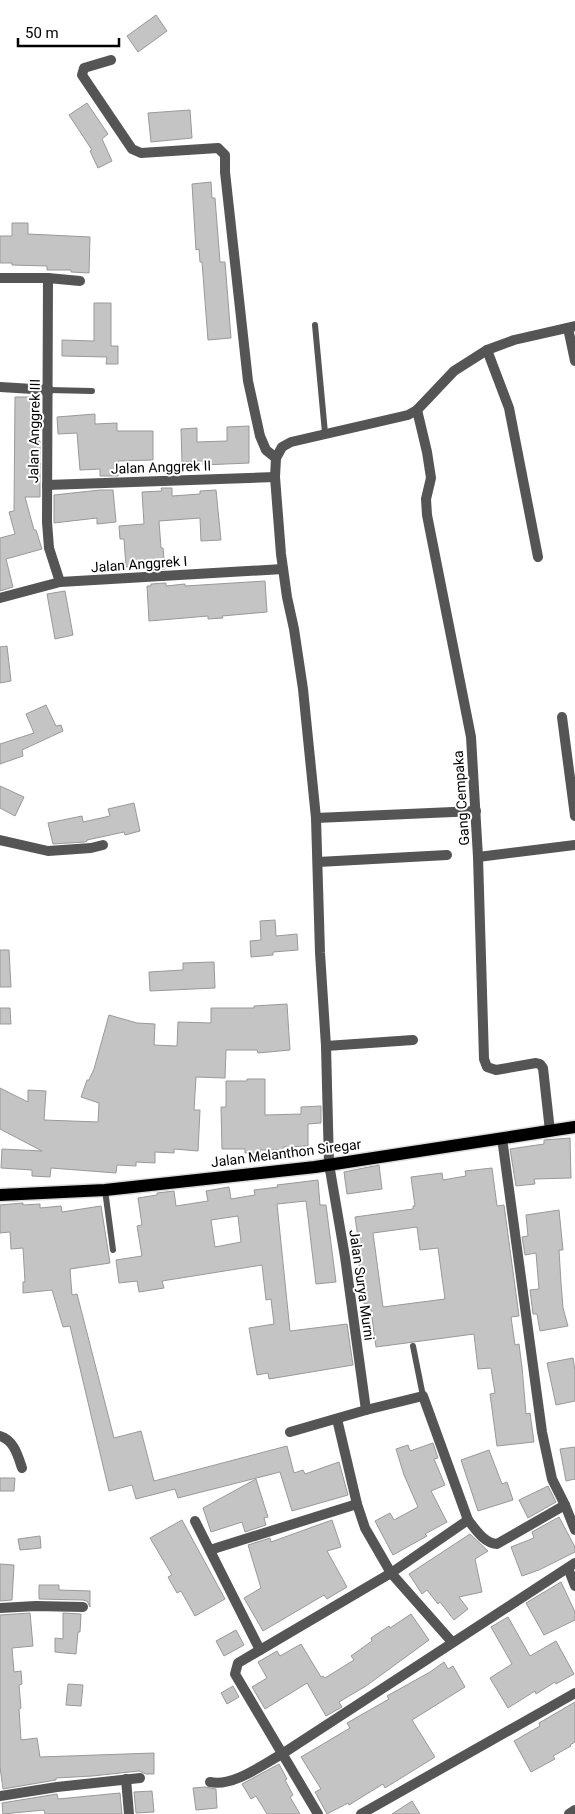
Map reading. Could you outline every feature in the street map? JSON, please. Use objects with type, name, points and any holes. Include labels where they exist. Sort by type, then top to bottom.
[{"type":"main road","name":"Jalan Melanthon Siregar","points":[[0,1195],[105,1190],[329,1164],[575,1127]]},
{"type":"street","points":[[111,60],[84,68],[82,75],[132,149],[141,153],[218,148],[225,155],[225,172],[248,381],[263,444],[266,450],[276,458],[282,447],[290,442],[394,419],[417,410],[454,371],[487,350],[514,340],[571,327],[575,361]]},
{"type":"street","points":[[0,278],[48,278],[80,281]]},
{"type":"street","name":"Jalan Anggrek III","points":[[48,278],[47,522],[49,548],[60,582]]},
{"type":"street","points":[[487,350],[509,408],[538,557]]},
{"type":"street","points":[[0,387],[49,390]]},
{"type":"street","name":"Gang Cempaka","points":[[417,410],[427,452],[430,478],[426,499],[427,515],[471,737],[478,856],[484,1059],[487,1067],[496,1070],[536,1063],[540,1064],[543,1068],[550,1131]]},
{"type":"street","name":"Jalan Surya Murni","points":[[276,458],[275,477],[282,568],[303,689],[316,818],[329,1164],[345,1257],[366,1410]]},
{"type":"street","name":"Jalan Anggrek II","points":[[47,485],[275,477]]},
{"type":"street","name":"Jalan Anggrek I","points":[[0,598],[60,582],[282,568]]},
{"type":"street","points":[[562,717],[575,816]]},
{"type":"street","points":[[316,818],[476,811]]},
{"type":"street","points":[[0,840],[48,850],[91,848],[103,844]]},
{"type":"street","points":[[478,856],[575,845]]},
{"type":"street","points":[[318,862],[446,855]]},
{"type":"street","points":[[326,1046],[413,1040]]},
{"type":"street","points":[[502,1138],[542,1432],[552,1479],[575,1530]]},
{"type":"street","points":[[290,1432],[423,1396],[468,1520],[484,1539],[491,1544],[497,1544],[565,1505]]},
{"type":"street","points":[[337,1419],[357,1504],[365,1528],[391,1573],[452,1642]]},
{"type":"street","points":[[0,1436],[6,1438],[12,1444],[22,1468]]},
{"type":"street","points":[[210,1550],[357,1504]]},
{"type":"street","points":[[318,1814],[235,1674],[238,1663],[391,1573],[468,1520]]},
{"type":"street","points":[[195,1521],[260,1650]]},
{"type":"street","points":[[210,1782],[216,1784],[232,1781],[282,1754],[572,1565],[575,1586]]},
{"type":"street","points":[[0,1608],[36,1606],[83,1607]]},
{"type":"street","points":[[361,1814],[575,1693]]},
{"type":"street","points":[[0,1796],[57,1787],[140,1778]]},
{"type":"street","points":[[126,1779],[129,1814]]},
{"type":"street","points":[[569,1814],[575,1810]]},
{"type":"lane","points":[[315,325],[325,433]]},
{"type":"lane","points":[[49,390],[92,391]]},
{"type":"lane","points":[[105,1190],[114,1250]]},
{"type":"lane","points":[[413,1346],[423,1396]]},
{"type":"building","points":[[156,15],[167,31],[138,52],[127,36]]},
{"type":"building","points":[[87,103],[108,134],[102,139],[112,161],[98,168],[90,151],[92,150],[69,115]]},
{"type":"building","points":[[190,110],[192,138],[151,142],[148,113]]},
{"type":"building","points":[[211,182],[212,198],[215,198],[220,262],[225,262],[231,338],[208,340],[202,262],[200,262],[199,249],[196,250],[192,184]]},
{"type":"building","points":[[12,223],[28,223],[28,234],[90,237],[89,273],[71,272],[71,270],[47,270],[47,266],[0,263],[0,236],[12,236]]},
{"type":"building","points":[[94,303],[111,303],[111,346],[118,346],[118,364],[106,364],[107,357],[62,356],[62,340],[94,341]]},
{"type":"building","points":[[15,397],[33,397],[33,441],[40,441],[40,497],[25,497],[34,530],[36,530],[42,549],[6,559],[13,587],[0,591],[0,538],[15,534],[9,512],[14,511]]},
{"type":"building","points":[[95,414],[95,424],[117,423],[117,431],[153,431],[153,460],[118,461],[118,476],[100,476],[100,469],[80,470],[77,433],[58,434],[57,417]]},
{"type":"building","points":[[249,426],[249,463],[203,465],[203,461],[182,462],[181,429],[197,428],[197,442],[227,441],[227,427]]},
{"type":"building","points":[[161,488],[172,488],[172,496],[200,494],[200,491],[216,490],[221,540],[201,541],[200,518],[159,521],[165,569],[150,570],[149,566],[126,567],[124,539],[120,539],[119,526],[144,524],[142,492],[162,491]]},
{"type":"building","points":[[113,490],[116,522],[97,524],[97,518],[54,523],[54,495]]},
{"type":"building","points":[[265,581],[267,612],[222,616],[223,618],[208,619],[208,616],[149,621],[147,586],[151,586],[151,584],[166,583],[166,586],[185,584],[185,586]]},
{"type":"building","points":[[65,591],[73,635],[55,639],[47,594]]},
{"type":"building","points":[[7,646],[11,681],[0,683],[0,647]]},
{"type":"building","points":[[46,705],[56,726],[61,725],[63,731],[22,750],[23,756],[0,764],[0,744],[34,733],[26,714]]},
{"type":"building","points":[[0,786],[24,797],[15,816],[0,808]]},
{"type":"building","points":[[134,803],[140,831],[125,835],[124,832],[85,842],[53,844],[48,823],[82,816],[83,822],[110,816],[108,809]]},
{"type":"building","points":[[275,920],[276,936],[297,934],[298,950],[273,952],[273,955],[251,957],[250,941],[261,940],[260,921]]},
{"type":"building","points":[[0,950],[9,950],[11,987],[0,987]]},
{"type":"building","points":[[214,962],[215,988],[150,991],[149,972],[183,970],[183,963]]},
{"type":"building","points":[[287,1004],[290,1050],[258,1053],[257,1050],[226,1050],[225,1078],[196,1077],[194,1110],[200,1110],[198,1151],[174,1149],[174,1153],[155,1152],[155,1163],[136,1162],[136,1166],[117,1165],[116,1173],[51,1168],[50,1177],[32,1176],[32,1170],[1,1168],[2,1149],[42,1151],[0,1129],[0,1088],[28,1102],[28,1090],[46,1091],[44,1120],[98,1122],[99,1103],[81,1097],[87,1080],[89,1080],[94,1069],[109,1015],[137,1023],[155,1024],[154,1045],[177,1046],[178,1022],[211,1023],[211,1008],[254,1008],[254,1006]]},
{"type":"building","points":[[0,1008],[10,1008],[11,1024],[0,1024]]},
{"type":"building","points":[[247,1079],[265,1079],[265,1115],[301,1114],[301,1107],[321,1106],[321,1123],[308,1124],[308,1146],[283,1147],[283,1150],[260,1150],[261,1153],[245,1153],[245,1149],[222,1149],[221,1107],[226,1107],[226,1081],[247,1081]]},
{"type":"building","points":[[570,1138],[571,1178],[534,1179],[535,1184],[516,1186],[510,1149],[544,1144],[544,1140]]},
{"type":"building","points":[[379,1165],[382,1189],[347,1194],[344,1172]]},
{"type":"building","points":[[492,1168],[497,1206],[504,1205],[519,1316],[511,1317],[515,1345],[519,1344],[526,1414],[530,1413],[534,1442],[497,1446],[490,1394],[495,1393],[491,1368],[478,1369],[474,1334],[376,1347],[370,1303],[364,1304],[355,1217],[413,1209],[413,1206],[415,1206],[411,1177],[442,1173],[443,1180],[466,1176],[465,1171]],"holes":[[[417,1227],[420,1250],[438,1248],[445,1299],[383,1307],[373,1233]]]},
{"type":"building","points":[[318,1180],[320,1205],[326,1205],[336,1282],[316,1284],[306,1201],[277,1204],[290,1331],[347,1324],[353,1365],[269,1379],[268,1373],[257,1375],[249,1328],[274,1324],[271,1299],[266,1300],[262,1265],[162,1281],[164,1288],[139,1292],[137,1281],[119,1283],[116,1260],[142,1256],[137,1226],[142,1225],[138,1198],[174,1191],[176,1206],[208,1201],[206,1191],[229,1187],[231,1199],[255,1195],[254,1190],[278,1187],[277,1185]],"holes":[[[238,1216],[241,1242],[215,1247],[211,1220]]]},
{"type":"building","points":[[23,1203],[23,1205],[40,1204],[40,1208],[61,1206],[62,1212],[101,1206],[110,1263],[70,1269],[72,1295],[77,1294],[114,1438],[141,1431],[154,1481],[287,1446],[294,1473],[303,1470],[305,1474],[339,1462],[348,1495],[292,1511],[280,1472],[178,1498],[175,1489],[136,1499],[132,1485],[109,1491],[70,1326],[63,1327],[52,1290],[23,1293],[23,1282],[25,1282],[23,1248],[11,1249],[10,1232],[0,1233],[0,1205]]},
{"type":"building","points":[[559,1210],[563,1250],[559,1250],[561,1283],[563,1308],[568,1326],[540,1331],[537,1314],[533,1314],[530,1290],[539,1289],[536,1253],[525,1255],[522,1237],[528,1236],[526,1215]]},
{"type":"building","points":[[573,1358],[575,1401],[556,1405],[547,1363]]},
{"type":"building","points":[[433,1443],[438,1458],[434,1459],[445,1485],[431,1491],[447,1522],[425,1534],[427,1536],[393,1555],[375,1521],[390,1513],[394,1520],[418,1507],[404,1475],[396,1449],[408,1445],[410,1451]]},
{"type":"building","points":[[575,1447],[575,1479],[566,1481],[560,1449]]},
{"type":"building","points":[[489,1450],[502,1484],[507,1482],[513,1500],[478,1511],[461,1460]]},
{"type":"building","points":[[0,1478],[15,1478],[14,1491],[0,1491]]},
{"type":"building","points":[[256,1479],[268,1517],[264,1518],[266,1525],[245,1532],[242,1522],[211,1532],[203,1508]]},
{"type":"building","points":[[548,1486],[556,1502],[528,1518],[519,1500]]},
{"type":"building","points":[[559,1517],[575,1547],[575,1552],[539,1570],[522,1576],[511,1547],[534,1538],[532,1532]]},
{"type":"building","points":[[182,1520],[225,1599],[195,1616],[181,1591],[177,1593],[168,1577],[172,1575],[150,1538]]},
{"type":"building","points":[[332,1520],[341,1547],[327,1551],[347,1587],[327,1599],[324,1595],[263,1631],[244,1598],[261,1588],[248,1545],[270,1538],[271,1542]]},
{"type":"building","points":[[470,1534],[488,1551],[475,1559],[482,1592],[459,1597],[468,1609],[454,1620],[440,1602],[438,1604],[427,1590],[422,1594],[409,1574]]},
{"type":"building","points":[[40,1536],[41,1548],[20,1550],[18,1539]]},
{"type":"building","points":[[0,1564],[14,1565],[12,1600],[0,1601]]},
{"type":"building","points":[[561,1582],[575,1612],[575,1620],[544,1635],[526,1603]]},
{"type":"building","points":[[39,1585],[59,1585],[59,1590],[90,1591],[90,1607],[87,1601],[83,1600],[39,1599]]},
{"type":"building","points":[[30,1613],[33,1646],[12,1648],[14,1672],[21,1671],[22,1684],[19,1685],[21,1708],[19,1709],[21,1740],[37,1738],[40,1757],[154,1753],[154,1774],[146,1774],[139,1771],[56,1778],[56,1780],[3,1789],[0,1767],[0,1615]]},
{"type":"building","points":[[63,1613],[81,1614],[76,1654],[55,1652],[55,1638],[63,1639]]},
{"type":"building","points":[[411,1614],[429,1640],[366,1686],[339,1702],[342,1707],[326,1716],[307,1683],[265,1709],[252,1687],[267,1678],[258,1662],[277,1651],[280,1656],[301,1644],[321,1677],[325,1678],[354,1660],[351,1656],[372,1641],[371,1638]]},
{"type":"building","points":[[508,1617],[530,1656],[556,1641],[574,1674],[556,1684],[555,1682],[536,1694],[535,1691],[508,1708],[490,1678],[512,1664],[491,1627]]},
{"type":"building","points":[[236,1630],[244,1645],[224,1656],[216,1641]]},
{"type":"building","points":[[444,1662],[448,1669],[453,1666],[465,1687],[412,1720],[435,1757],[385,1788],[383,1784],[349,1805],[348,1803],[327,1814],[315,1792],[321,1789],[301,1757],[350,1728],[347,1723],[389,1699],[387,1696]]},
{"type":"building","points":[[68,1684],[83,1685],[81,1706],[66,1705]]},
{"type":"building","points":[[233,1686],[239,1697],[227,1704],[221,1693]]},
{"type":"building","points":[[575,1702],[575,1742],[553,1756],[555,1759],[531,1772],[514,1741],[540,1726],[539,1723]]},
{"type":"building","points":[[279,1764],[293,1795],[290,1797],[300,1814],[267,1814],[256,1796],[251,1799],[242,1784]]},
{"type":"building","points":[[205,1787],[216,1789],[217,1808],[196,1810],[193,1788]]},
{"type":"building","points":[[152,1791],[154,1812],[136,1813],[134,1792]]},
{"type":"building","points":[[120,1793],[122,1814],[45,1814],[44,1810],[3,1814],[2,1803],[57,1794],[58,1799]]},
{"type":"building","points":[[412,1801],[420,1814],[392,1814]]}]
